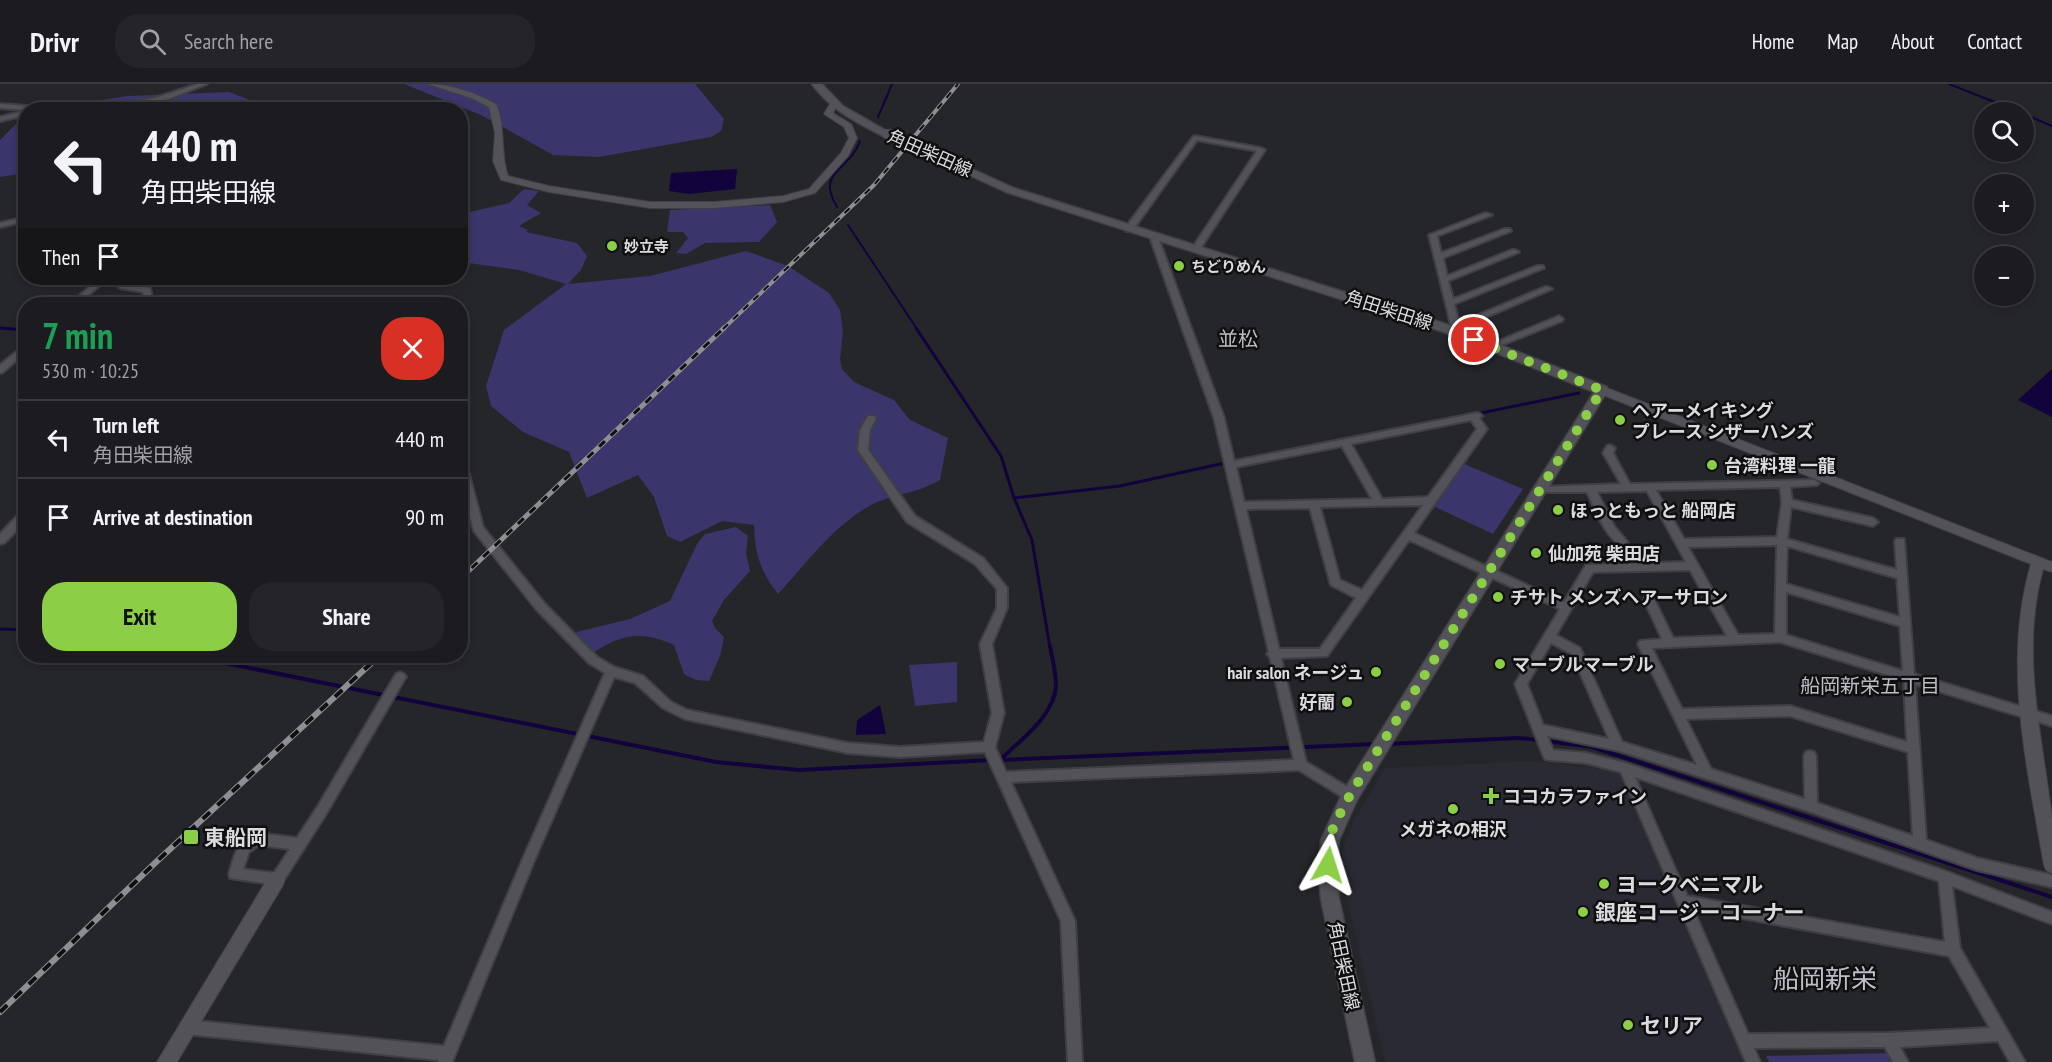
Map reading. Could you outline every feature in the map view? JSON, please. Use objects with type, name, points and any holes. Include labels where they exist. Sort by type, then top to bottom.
[{"type":"main road","name":"角田柴田線","points":[[817,84],[834,104],[887,134],[1010,190],[1129,230],[1457,330],[1602,390],[1350,795],[1330,840],[1328,878],[1330,900],[1365,1062]]},
{"type":"street","points":[[143,102],[204,84]]},
{"type":"street","points":[[432,84],[474,96],[493,106],[499,133],[498,161],[504,178],[549,189],[650,205],[743,203],[808,194],[845,154],[853,138],[849,126],[828,114],[834,104]]},
{"type":"street","points":[[0,106],[18,107]]},
{"type":"street","points":[[0,119],[18,115]]},
{"type":"street","points":[[1129,230],[1195,138],[1261,150],[1195,250]]},
{"type":"street","points":[[1488,215],[1433,235],[1457,330],[1548,289]]},
{"type":"street","points":[[0,225],[18,221]]},
{"type":"street","points":[[1439,257],[1507,231]]},
{"type":"street","points":[[1154,237],[1219,418],[1242,506],[1273,654],[1298,754],[1350,795]]},
{"type":"street","points":[[1444,280],[1515,252]]},
{"type":"street","points":[[1450,303],[1540,268]]},
{"type":"street","points":[[82,297],[96,285]]},
{"type":"street","points":[[122,285],[147,291],[148,297]]},
{"type":"street","points":[[1491,346],[1559,319]]},
{"type":"street","points":[[0,370],[18,355]]},
{"type":"street","points":[[1602,390],[2045,565],[2024,640],[2029,714],[2052,865]]},
{"type":"street","points":[[1231,462],[1346,444],[1477,417],[1482,429],[1428,501],[1323,653],[1273,654]]},
{"type":"street","points":[[871,418],[865,430],[863,450],[911,519],[979,561],[1002,588],[1002,608],[986,644],[998,712],[989,747],[1005,777],[1068,921],[1075,1062]]},
{"type":"street","points":[[1346,444],[1379,502]]},
{"type":"street","points":[[1610,448],[1608,453],[1628,489]]},
{"type":"street","points":[[1539,490],[1814,483]]},
{"type":"street","points":[[1780,639],[1783,587],[1782,541],[1787,502],[1785,485]]},
{"type":"street","points":[[1650,488],[1735,641]]},
{"type":"street","points":[[468,490],[478,528],[541,607],[593,660],[611,671],[639,679],[667,705],[685,714],[848,748],[900,752],[989,747]]},
{"type":"street","points":[[1591,490],[1610,528],[1623,543]]},
{"type":"street","points":[[1242,506],[1428,501]]},
{"type":"street","points":[[1787,502],[1873,522]]},
{"type":"street","points":[[1314,504],[1335,582],[1363,596]]},
{"type":"street","points":[[0,540],[18,521]]},
{"type":"street","points":[[1406,534],[1565,607]]},
{"type":"street","points":[[1681,543],[1782,541],[1902,575]]},
{"type":"street","points":[[1900,542],[1911,678],[1920,843]]},
{"type":"street","points":[[1693,566],[1590,568],[1521,684],[1549,755],[1586,758],[1625,768],[1945,878],[2052,918]]},
{"type":"street","points":[[1783,587],[1906,623]]},
{"type":"street","points":[[1649,600],[1670,643]]},
{"type":"street","points":[[1549,637],[1576,651],[1618,745]]},
{"type":"street","points":[[1707,773],[1644,644],[1780,639],[2052,721]]},
{"type":"street","points":[[187,1027],[447,1058],[528,861],[592,721],[611,671]]},
{"type":"street","points":[[166,1062],[384,708],[400,677]]},
{"type":"street","points":[[1679,714],[1790,711],[1914,749]]},
{"type":"street","points":[[1540,731],[1618,745],[1811,806],[1977,864],[2052,881]]},
{"type":"street","points":[[1005,777],[1298,754]]},
{"type":"street","points":[[1810,756],[1811,806]]},
{"type":"street","points":[[1625,768],[1752,1062]]},
{"type":"street","points":[[277,879],[235,874],[244,848],[257,839],[300,844]]},
{"type":"street","points":[[1945,878],[1953,950],[2018,1062]]},
{"type":"street","points":[[1682,901],[1953,950]]},
{"type":"street","points":[[1744,1041],[1889,1040],[2002,1034]]},
{"type":"street","points":[[1889,1040],[1900,1062]]},
{"type":"shaded area","points":[[404,84],[695,84],[724,119],[721,131],[711,137],[599,157],[553,155],[468,110],[468,102],[449,102]]},
{"type":"shaded area","points":[[229,92],[255,102],[87,102],[128,96]]},
{"type":"shaded area","points":[[18,122],[18,174],[0,177],[0,140]]},
{"type":"shaded area","points":[[737,169],[735,189],[689,194],[669,191],[671,173]]},
{"type":"shaded area","points":[[524,189],[539,191],[527,205],[541,213],[519,226],[528,230],[526,232],[577,243],[587,256],[581,270],[568,284],[650,276],[746,251],[788,266],[829,293],[840,310],[843,332],[840,359],[842,369],[854,382],[894,400],[910,420],[948,438],[940,480],[923,488],[875,503],[861,511],[823,544],[778,594],[760,562],[754,525],[722,521],[680,542],[667,536],[654,497],[638,475],[587,498],[569,452],[523,432],[491,406],[486,386],[504,330],[566,284],[519,270],[468,263],[468,212],[509,203]]},
{"type":"shaded area","points":[[770,205],[777,222],[759,242],[705,243],[686,254],[676,253],[688,238],[683,232],[667,232],[670,210]]},
{"type":"shaded area","points":[[2052,369],[2052,417],[2018,400]]},
{"type":"shaded area","points":[[1462,463],[1523,489],[1493,534],[1431,505]]},
{"type":"shaded area","points":[[736,527],[748,536],[746,553],[750,571],[724,600],[712,621],[724,637],[720,656],[709,681],[696,680],[684,674],[674,645],[651,637],[631,636],[611,642],[590,655],[576,632],[630,619],[670,601],[697,544],[705,534]]},
{"type":"shaded area","points":[[957,662],[957,702],[915,706],[909,665]]},
{"type":"shaded area","points":[[880,705],[886,734],[856,735],[857,720]]},
{"type":"shaded area","points":[[1548,762],[1614,771],[1620,775],[1745,1062],[1385,1062],[1341,872],[1342,851],[1354,820],[1385,768]]},
{"type":"shaded area","points":[[1891,1053],[1895,1062],[1769,1062],[1766,1056]]},
{"type":"waterway","points":[[878,117],[892,84]]},
{"type":"waterway","points":[[1949,84],[1995,102]]},
{"type":"waterway","points":[[2034,118],[2052,126]]},
{"type":"waterway","points":[[837,207],[831,195],[832,178],[849,159],[860,141]]},
{"type":"waterway","points":[[848,225],[917,329]]},
{"type":"waterway","points":[[14,329],[0,328],[18,329]]},
{"type":"waterway","points":[[916,328],[1001,456],[1014,498]]},
{"type":"waterway","points":[[1476,414],[1579,393]]},
{"type":"waterway","points":[[1014,498],[1120,486],[1243,459]]},
{"type":"waterway","points":[[1014,498],[1032,540],[1050,648]]},
{"type":"waterway","points":[[0,629],[18,630]]},
{"type":"waterway","points":[[1000,760],[1026,736],[1050,706],[1056,684],[1050,646]]},
{"type":"waterway","points":[[225,663],[716,762],[799,770],[992,760]]},
{"type":"waterway","points":[[1388,744],[1518,738],[1541,740]]},
{"type":"waterway","points":[[1547,741],[1592,747],[2052,897]]},
{"type":"waterway","points":[[1000,760],[1376,744]]},
{"type":"railway","points":[[723,329],[874,185],[958,84]]},
{"type":"railway","points":[[468,571],[724,328]]},
{"type":"railway","points":[[0,1012],[155,863],[371,663]]},
{"type":"place","name":"妙立寺","points":[[612,246]]},
{"type":"place","name":"ちどりめん","points":[[1179,266]]},
{"type":"place","name":"ヘアーメイキング プレース シザーハンズ","points":[[1620,420]]},
{"type":"place","name":"台湾料理 一龍","points":[[1712,465]]},
{"type":"place","name":"ほっともっと 船岡店","points":[[1558,510]]},
{"type":"place","name":"仙加苑 柴田店","points":[[1536,553]]},
{"type":"place","name":"チサト メンズヘアーサロン","points":[[1498,597]]},
{"type":"place","name":"マーブルマーブル","points":[[1500,664]]},
{"type":"place","name":"hair salon ネージュ","points":[[1376,672]]},
{"type":"place","name":"好蘭","points":[[1347,702]]},
{"type":"place","name":"ココカラファイン","points":[[1491,796]]},
{"type":"place","name":"メガネの相沢","points":[[1453,809]]},
{"type":"place","name":"東船岡","points":[[191,837]]},
{"type":"place","name":"ヨークベニマル","points":[[1604,884]]},
{"type":"place","name":"銀座コージーコーナー","points":[[1583,912]]},
{"type":"place","name":"セリア","points":[[1628,1025]]},
{"type":"district","name":"並松","points":[[1238,339]]},
{"type":"district","name":"船岡新栄五丁目","points":[[1870,686]]},
{"type":"district","name":"船岡新栄","points":[[1825,978]]},
{"type":"route","points":[[1328,865],[1333,827],[1350,795],[1602,390],[1474,340]]}]
